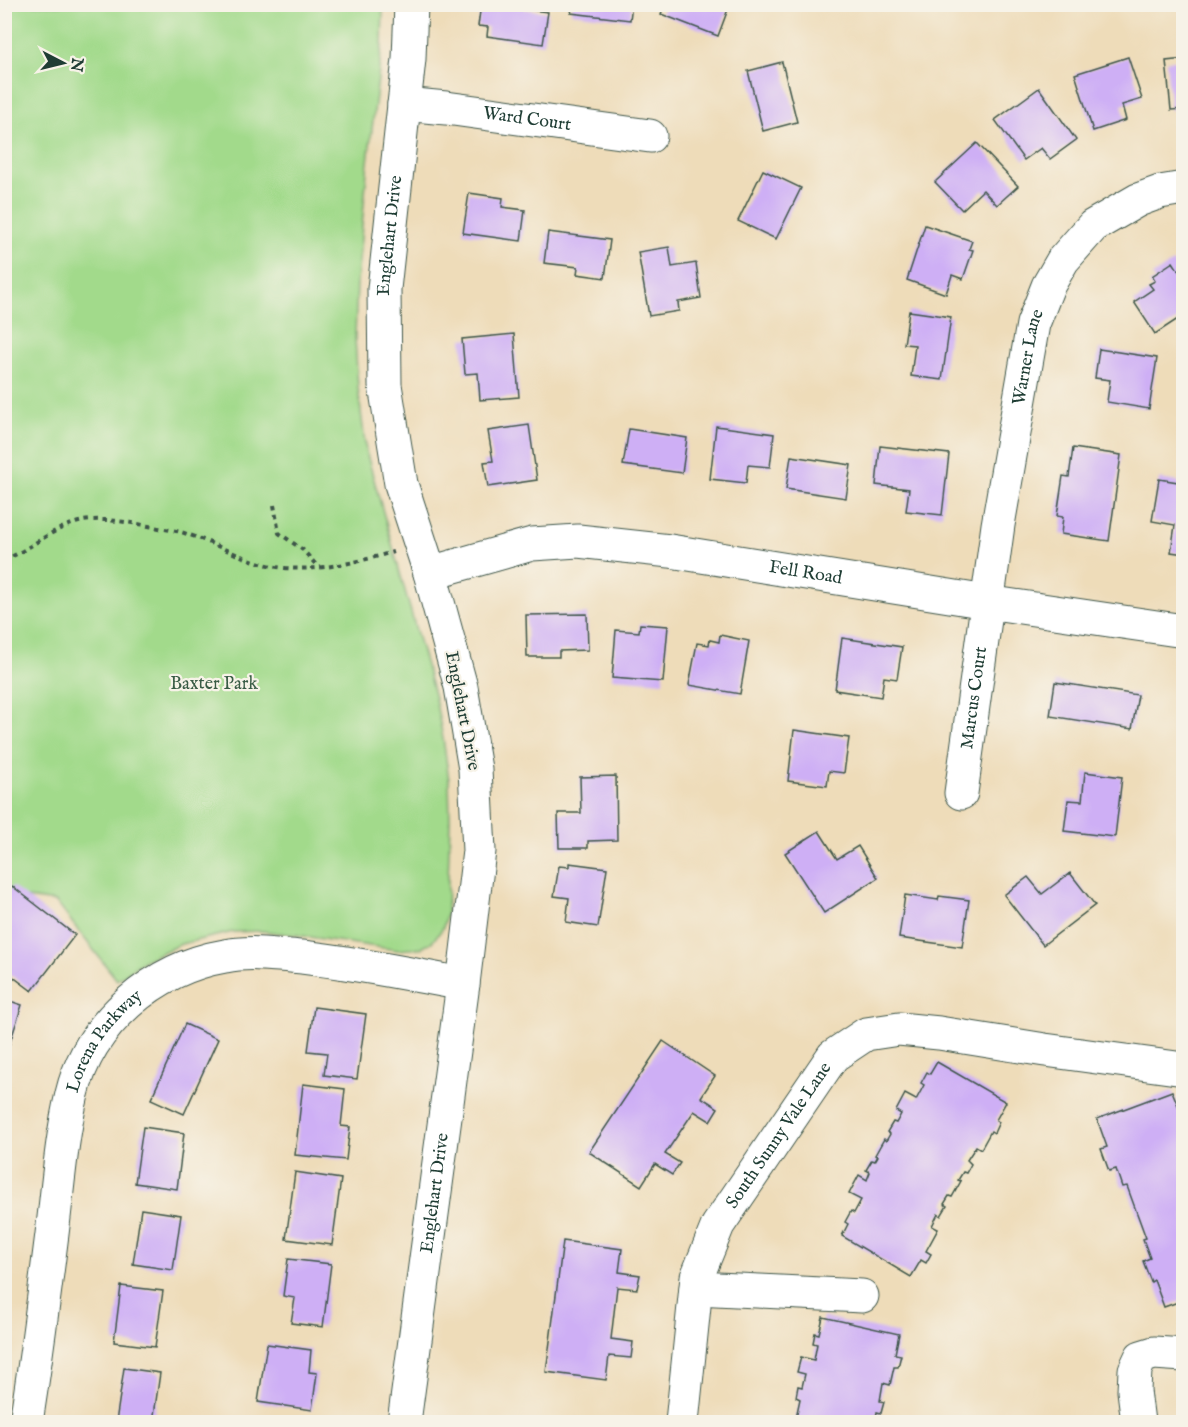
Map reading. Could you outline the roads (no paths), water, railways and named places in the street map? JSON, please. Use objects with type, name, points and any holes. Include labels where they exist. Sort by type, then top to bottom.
[{"type":"street","name":"Englehart Drive","points":[[404,1422],[479,851],[475,769],[461,687],[430,573],[401,484],[385,385],[384,289],[409,59],[411,4]]},
{"type":"street","name":"Ward Court","points":[[404,104],[650,136]]},
{"type":"street","name":"Warner Lane","points":[[987,602],[1033,324],[1048,286],[1063,260],[1093,226],[1138,200],[1160,192],[1184,188]]},
{"type":"street","name":"Fell Road","points":[[430,573],[532,544],[578,541],[670,551],[1184,631]]},
{"type":"street","name":"Marcus Court","points":[[961,793],[987,602]]},
{"type":"street","name":"Lorena Parkway","points":[[26,1422],[65,1129],[72,1092],[85,1058],[111,1020],[144,989],[186,966],[226,955],[268,954],[345,962],[463,984]]},
{"type":"street","name":"South Sunny Vale Lane","points":[[682,1422],[697,1277],[718,1225],[834,1056],[866,1034],[899,1029],[1184,1069]]},
{"type":"street","points":[[696,1288],[862,1296]]},
{"type":"street","points":[[1138,1422],[1134,1391],[1135,1370],[1141,1357],[1154,1353],[1184,1355]]},
{"type":"park label","name":"Baxter Park","points":[[214,684]]}]
